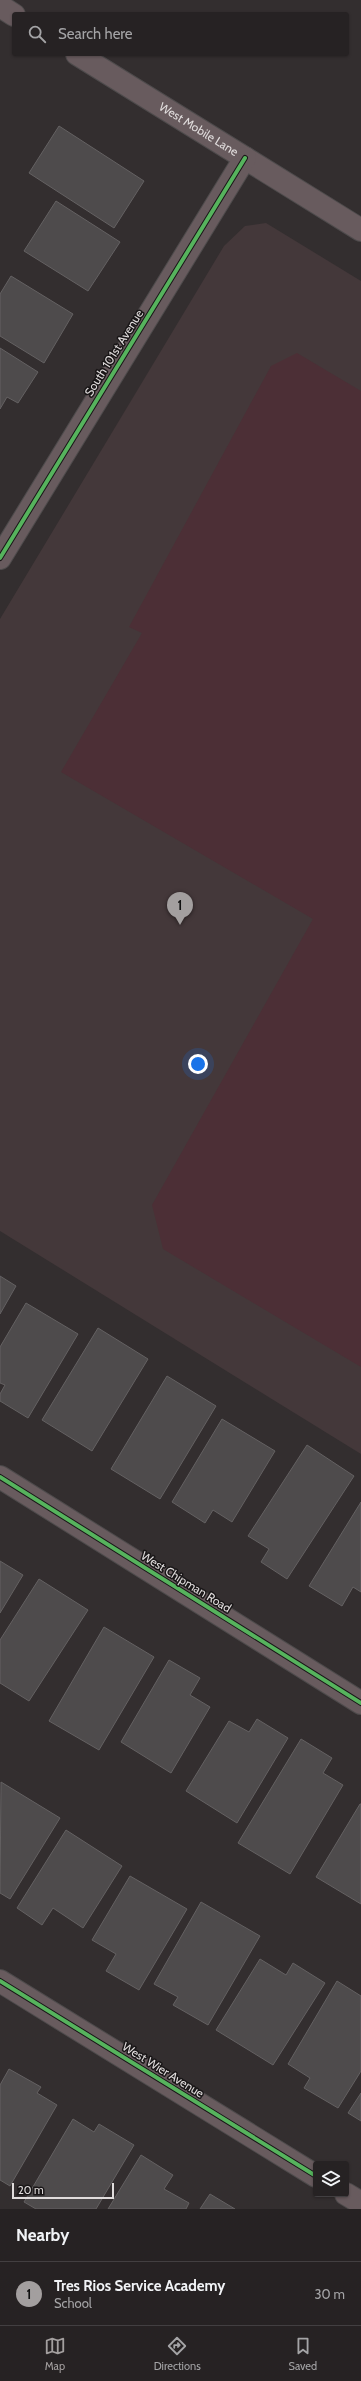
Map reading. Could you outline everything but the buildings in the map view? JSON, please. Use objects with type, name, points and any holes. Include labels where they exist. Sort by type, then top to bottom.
[{"type":"street","points":[[0,6],[12,14]]},
{"type":"street","name":"West Mobile Lane","points":[[80,56],[361,230]]},
{"type":"street","name":"South 101st Avenue","points":[[0,558],[245,158]]},
{"type":"street","name":"West Chipman Road","points":[[0,1477],[361,1703]]},
{"type":"street","name":"West Wier Avenue","points":[[0,1981],[313,2174]]},
{"type":"street","points":[[349,2196],[361,2203]]},
{"type":"shaded area","points":[[266,223],[361,281],[361,1454],[0,1231],[0,619],[224,246],[245,226]]},
{"type":"shaded area","points":[[297,353],[361,391],[361,1367],[163,1249],[152,1205],[313,919],[61,772],[142,633],[129,627],[271,366]]},
{"type":"cycle path","points":[[0,558],[245,158]]},
{"type":"cycle path","points":[[0,1477],[361,1703]]},
{"type":"cycle path","points":[[0,1981],[313,2174]]},
{"type":"place","name":"Tres Rios Service Academy","points":[[180,925]]}]
